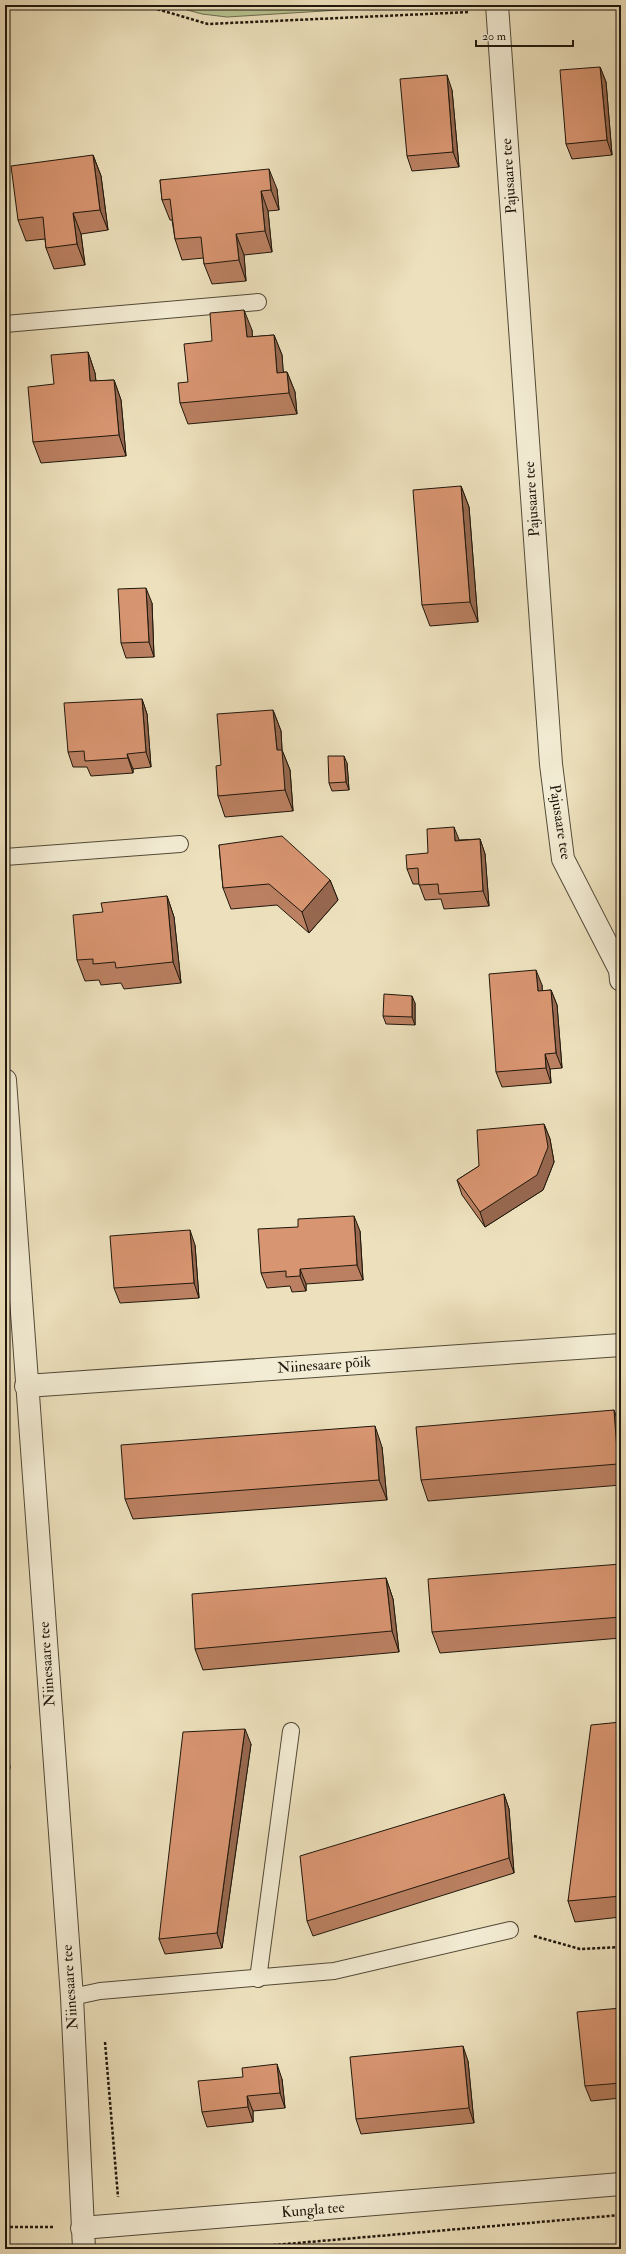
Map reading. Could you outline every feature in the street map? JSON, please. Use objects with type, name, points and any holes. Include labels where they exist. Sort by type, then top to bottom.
[{"type":"street","name":"Pajusaare tee","points":[[497,8],[552,772],[563,859],[620,970],[621,980]]},
{"type":"street","name":"Niinesaare tee","points":[[5,1080],[26,1386],[72,1997],[83,2239]]},
{"type":"street","name":"Niinesaare põik","points":[[26,1386],[621,1344]]},
{"type":"street","name":"Kungla tee","points":[[83,2239],[621,2184]]},
{"type":"lane","points":[[5,324],[258,302]]},
{"type":"lane","points":[[5,857],[180,844]]},
{"type":"lane","points":[[258,1979],[291,1731]]},
{"type":"lane","points":[[72,1997],[100,1991],[258,1979],[334,1971],[510,1930]]},
{"type":"path","points":[[143,5],[208,24],[544,5]]},
{"type":"path","points":[[510,1930],[580,1949],[621,1947]]},
{"type":"path","points":[[228,2249],[621,2215]]},
{"type":"path","points":[[5,2227],[83,2239]]},
{"type":"green space","points":[[169,5],[360,5],[356,9],[227,17],[202,14]]},
{"type":"green space","points":[[383,5],[443,5],[387,9]]},
{"type":"building","points":[[600,67],[607,140],[566,144],[560,70]]},
{"type":"building","points":[[447,75],[453,152],[407,156],[400,79]]},
{"type":"building","points":[[93,155],[100,210],[73,213],[77,244],[46,248],[43,217],[18,220],[11,166]]},
{"type":"building","points":[[269,169],[271,190],[261,191],[265,231],[236,234],[239,260],[204,264],[201,237],[175,239],[170,199],[162,200],[160,180]]},
{"type":"building","points":[[619,281],[621,281],[621,296],[619,296]]},
{"type":"building","points":[[244,310],[247,337],[274,335],[277,373],[287,372],[289,393],[180,403],[178,383],[188,382],[184,344],[212,341],[210,313]]},
{"type":"building","points":[[88,352],[90,381],[114,380],[119,435],[33,442],[28,387],[54,384],[51,355]]},
{"type":"building","points":[[461,486],[470,602],[422,605],[413,490]]},
{"type":"building","points":[[146,588],[149,642],[121,643],[118,589]]},
{"type":"building","points":[[142,699],[146,752],[127,754],[128,758],[85,761],[84,751],[68,752],[64,703]]},
{"type":"building","points":[[273,710],[277,750],[282,750],[285,790],[218,796],[216,766],[221,765],[217,714]]},
{"type":"building","points":[[328,756],[344,756],[346,782],[329,783]]},
{"type":"building","points":[[454,827],[455,841],[480,839],[483,891],[439,894],[438,884],[419,885],[418,868],[407,869],[406,855],[428,853],[427,829]]},
{"type":"building","points":[[282,836],[330,880],[302,912],[269,884],[223,888],[219,845]]},
{"type":"building","points":[[167,896],[173,962],[116,968],[115,962],[93,964],[93,959],[77,960],[73,915],[103,912],[101,903]]},
{"type":"building","points":[[536,970],[538,991],[551,990],[556,1053],[545,1054],[546,1068],[496,1072],[489,974]]},
{"type":"building","points":[[384,994],[412,996],[412,1017],[383,1016]]},
{"type":"building","points":[[544,1124],[548,1147],[537,1175],[480,1212],[457,1180],[479,1166],[477,1130]]},
{"type":"building","points":[[354,1216],[357,1265],[300,1269],[300,1276],[286,1277],[286,1271],[261,1273],[258,1229],[298,1227],[298,1219]]},
{"type":"building","points":[[190,1230],[194,1283],[114,1288],[110,1236]]},
{"type":"building","points":[[614,1410],[618,1464],[421,1480],[416,1427]]},
{"type":"building","points":[[375,1426],[379,1480],[125,1499],[121,1445]]},
{"type":"building","points":[[621,1564],[621,1617],[432,1632],[428,1579]]},
{"type":"building","points":[[386,1578],[392,1631],[195,1649],[192,1594]]},
{"type":"building","points":[[621,1722],[621,1896],[568,1901],[591,1725]]},
{"type":"building","points":[[245,1729],[217,1933],[159,1939],[183,1732]]},
{"type":"building","points":[[504,1794],[509,1858],[307,1921],[300,1856]]},
{"type":"building","points":[[621,2008],[621,2083],[585,2086],[577,2012]]},
{"type":"building","points":[[463,2046],[469,2108],[356,2119],[350,2057]]},
{"type":"building","points":[[277,2064],[280,2093],[247,2096],[248,2107],[202,2112],[198,2081],[243,2077],[242,2068]]}]
